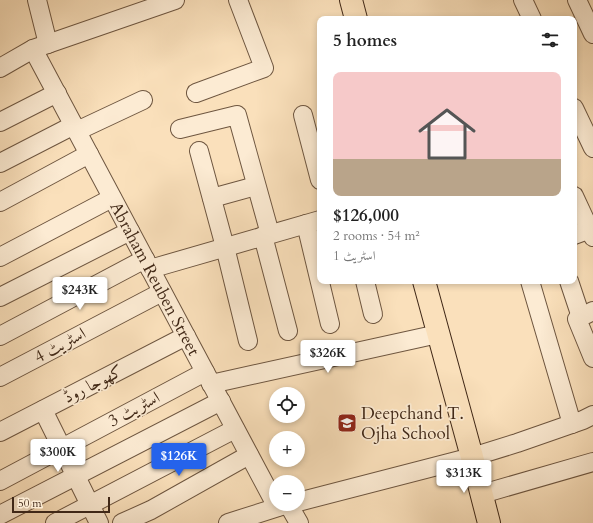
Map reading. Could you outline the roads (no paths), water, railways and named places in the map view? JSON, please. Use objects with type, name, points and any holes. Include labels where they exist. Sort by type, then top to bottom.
[{"type":"main road","points":[[351,0],[355,16]]},
{"type":"main road","points":[[427,284],[438,334],[489,523]]},
{"type":"street","name":"Abraham Reuben Street","points":[[37,0],[41,47],[56,93],[249,455],[269,483]]},
{"type":"street","points":[[0,68],[41,47],[175,0]]},
{"type":"street","points":[[196,93],[264,68],[238,0]]},
{"type":"street","points":[[523,0],[531,16]]},
{"type":"street","points":[[577,0],[593,34]]},
{"type":"street","points":[[0,122],[56,93]]},
{"type":"street","points":[[0,163],[75,128],[143,100]]},
{"type":"street","points":[[180,129],[237,115],[256,186],[288,331]]},
{"type":"street","points":[[303,115],[317,169]]},
{"type":"street","points":[[577,115],[587,139]]},
{"type":"street","points":[[199,151],[225,247],[248,341]]},
{"type":"street","points":[[0,202],[89,154]]},
{"type":"street","points":[[212,198],[256,186]]},
{"type":"street","points":[[0,257],[112,198]]},
{"type":"street","points":[[577,204],[587,232]]},
{"type":"street","points":[[0,336],[148,264],[225,247],[313,222],[317,246]]},
{"type":"street","points":[[0,298],[130,231]]},
{"type":"street","points":[[323,284],[330,324]]},
{"type":"street","points":[[366,284],[373,314]]},
{"type":"street","points":[[531,284],[572,424]]},
{"type":"street","points":[[571,284],[587,314],[577,319],[591,366]]},
{"type":"street","name":"اسٹریٹ 4","points":[[0,377],[162,292]]},
{"type":"street","name":"اسٹریٹ 3","points":[[0,481],[62,448],[208,378],[438,334]]},
{"type":"street","name":"کھوجا روڈ","points":[[0,432],[186,336]]},
{"type":"street","points":[[0,515],[221,401]]},
{"type":"street","points":[[43,410],[99,523]]},
{"type":"street","points":[[305,500],[472,457],[572,424],[593,415]]},
{"type":"street","points":[[55,523],[236,429]]},
{"type":"street","points":[[122,523],[151,510],[249,455]]},
{"type":"street","points":[[482,494],[593,462]]},
{"type":"street","points":[[228,523],[269,510]]},
{"type":"street","name":"Abraham Reuben Street","points":[[290,511],[299,523]]},
{"type":"place","name":"Deepchand T. Ojha School","points":[[347,423]]}]
